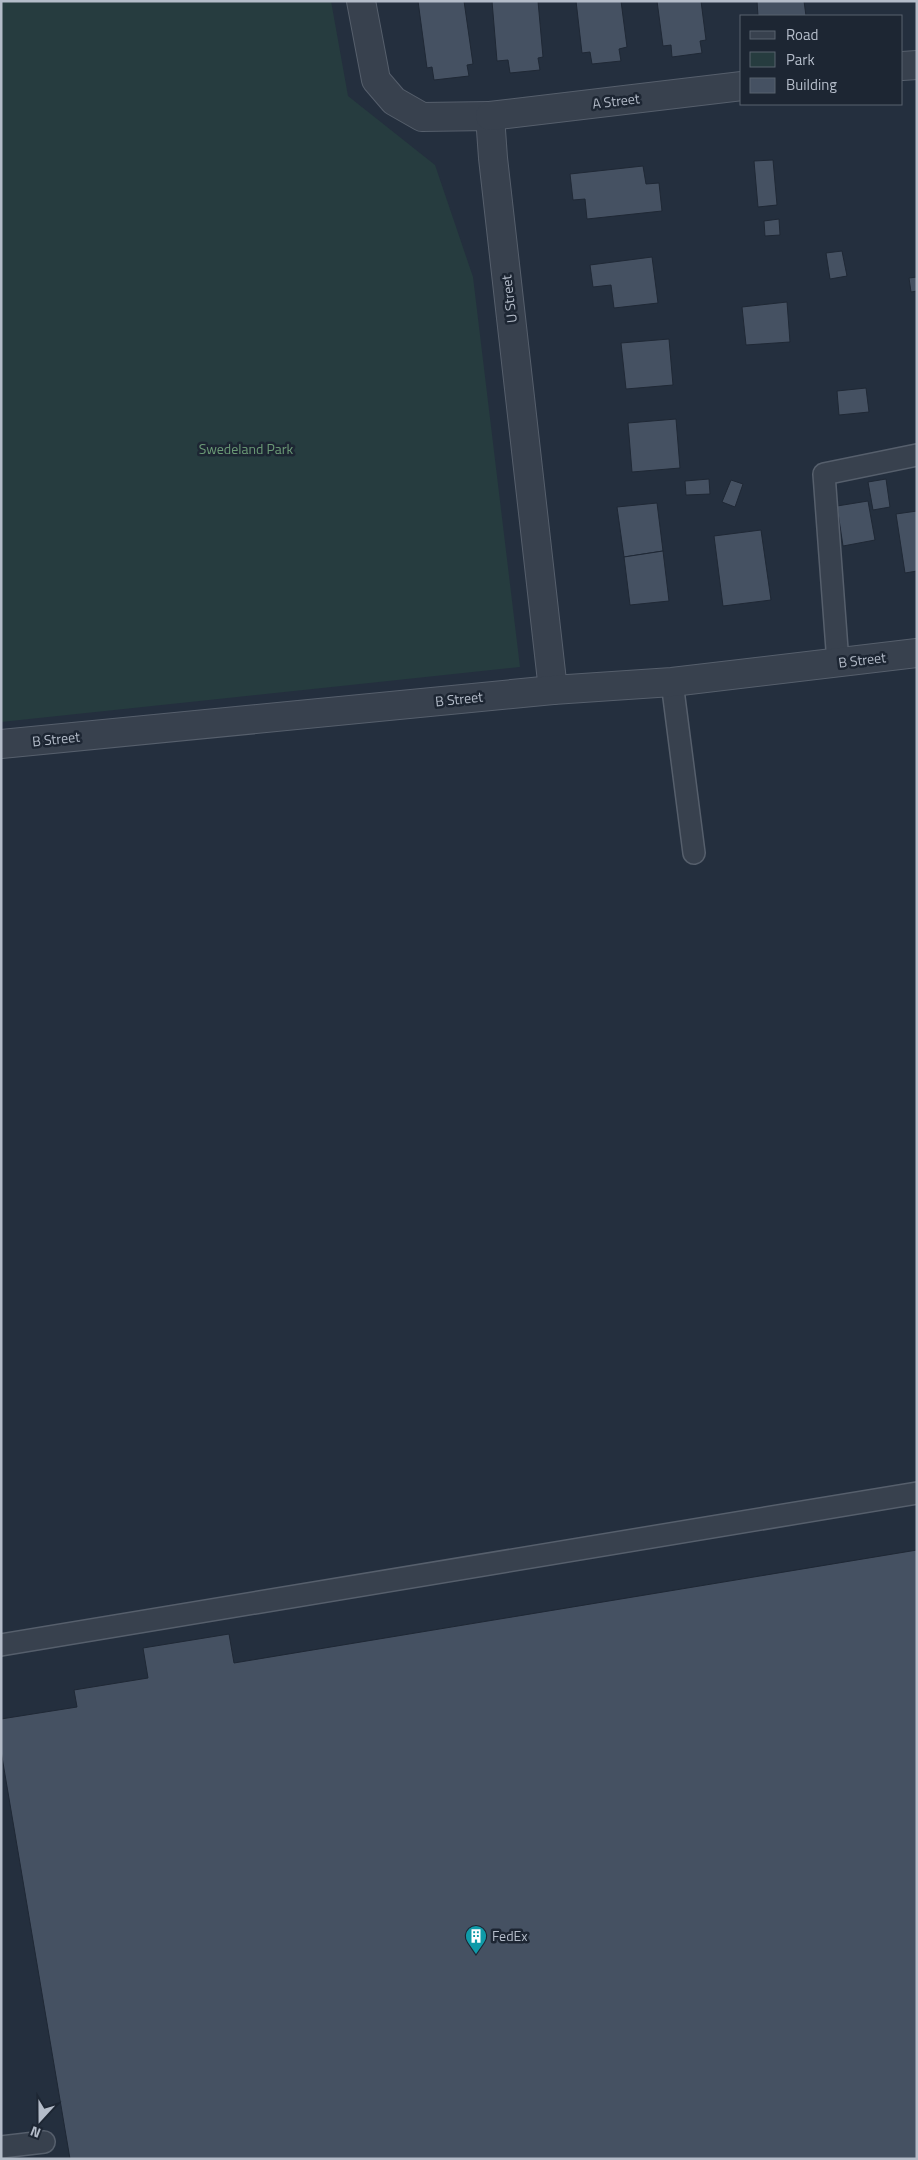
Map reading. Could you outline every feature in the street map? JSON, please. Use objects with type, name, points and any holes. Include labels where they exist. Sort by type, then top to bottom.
[{"type":"street","points":[[361,1],[376,80],[394,101],[422,117],[490,116]]},
{"type":"street","points":[[903,66],[917,64]]},
{"type":"street","name":"A Street","points":[[490,116],[740,86]]},
{"type":"street","name":"U Street","points":[[490,116],[493,158],[553,690]]},
{"type":"street","name":"B Street","points":[[1,744],[553,690],[672,682],[917,653]]},
{"type":"lane","points":[[838,663],[824,474],[917,455]]},
{"type":"lane","points":[[672,682],[694,853]]},
{"type":"lane","points":[[1,1645],[917,1493]]},
{"type":"lane","points":[[1,2147],[44,2142]]},
{"type":"green space","name":"Swedeland Park","points":[[1,1],[331,1],[348,96],[435,165],[473,277],[520,667],[1,722]]},
{"type":"building","points":[[418,1],[464,1],[473,64],[467,65],[469,76],[434,80],[432,67],[427,68]]},
{"type":"building","points":[[492,1],[538,1],[543,57],[538,58],[540,70],[510,73],[508,60],[497,61]]},
{"type":"building","points":[[576,1],[621,1],[627,47],[619,49],[621,61],[592,64],[590,52],[582,53]]},
{"type":"building","points":[[657,1],[701,1],[706,40],[700,41],[702,53],[672,57],[671,45],[663,46]]},
{"type":"building","points":[[757,1],[804,1],[806,15],[758,15]]},
{"type":"building","points":[[773,160],[777,205],[758,207],[754,161]]},
{"type":"building","points":[[643,166],[646,184],[659,183],[662,211],[587,219],[585,199],[573,200],[570,174]]},
{"type":"building","points":[[779,219],[780,235],[765,236],[764,221]]},
{"type":"building","points":[[842,251],[847,276],[830,279],[826,253]]},
{"type":"building","points":[[652,257],[658,303],[614,308],[611,285],[593,287],[590,265]]},
{"type":"building","points":[[917,277],[917,291],[911,292],[909,278]]},
{"type":"building","points":[[787,302],[790,342],[746,345],[742,307]]},
{"type":"building","points":[[669,339],[673,385],[626,389],[621,343]]},
{"type":"building","points":[[866,388],[869,412],[839,415],[837,391]]},
{"type":"building","points":[[676,419],[680,468],[632,472],[628,423]]},
{"type":"building","points":[[709,479],[710,494],[686,495],[685,481]]},
{"type":"building","points":[[886,479],[890,507],[873,510],[868,482]]},
{"type":"building","points":[[731,480],[743,484],[735,507],[722,502]]},
{"type":"building","points":[[868,501],[875,540],[843,546],[837,506]]},
{"type":"building","points":[[657,503],[663,551],[624,557],[617,507]]},
{"type":"building","points":[[917,511],[917,571],[905,573],[896,514]]},
{"type":"building","points":[[761,530],[771,600],[723,606],[714,536]]},
{"type":"building","points":[[663,551],[669,601],[630,605],[624,557]]},
{"type":"building","name":"FedEx","points":[[917,1550],[917,2159],[70,2159],[1,1751],[1,1719],[77,1707],[74,1690],[148,1678],[143,1648],[229,1634],[234,1663]]},
{"type":"place","name":"FedEx","points":[[476,1955]]}]
